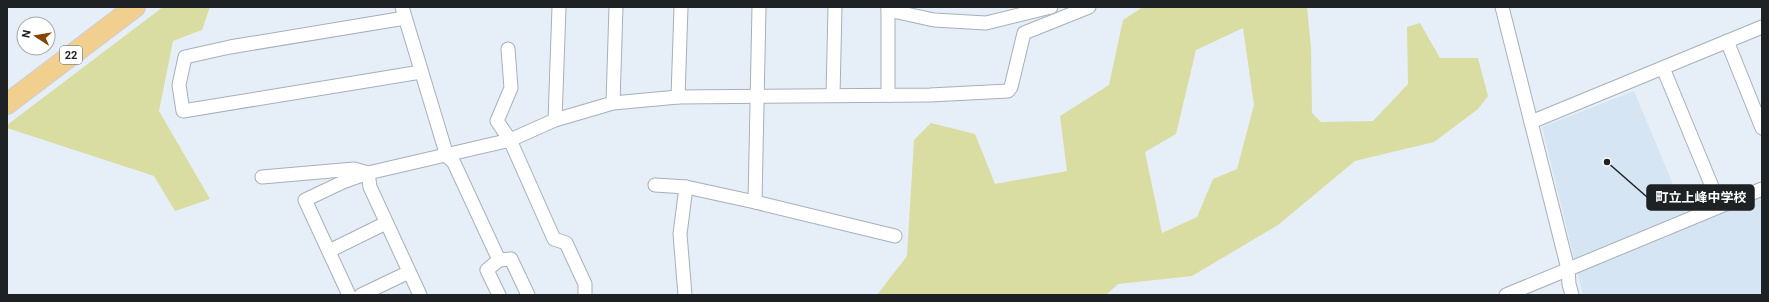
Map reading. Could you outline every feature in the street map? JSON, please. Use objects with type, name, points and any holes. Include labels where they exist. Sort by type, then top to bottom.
[{"type":"main road","name":"22","points":[[7,104],[136,7]]},
{"type":"street","points":[[555,120],[558,7]]},
{"type":"street","points":[[614,104],[616,7]]},
{"type":"street","points":[[678,97],[681,7]]},
{"type":"street","points":[[755,202],[759,7]]},
{"type":"street","points":[[833,95],[835,7]]},
{"type":"street","points":[[888,95],[888,9],[934,20],[986,23],[1051,7]]},
{"type":"street","points":[[349,295],[305,200],[343,182],[368,173],[447,156],[510,140],[555,120],[614,104],[678,97],[930,95],[1008,91],[1011,87],[1024,33],[1089,7]]},
{"type":"street","points":[[1502,7],[1568,269],[1569,284],[1572,295]]},
{"type":"street","points":[[421,72],[183,112],[179,85],[185,57],[404,13],[447,156],[454,164],[499,260]]},
{"type":"street","points":[[1531,122],[1762,27]]},
{"type":"street","points":[[1727,41],[1762,128]]},
{"type":"street","points":[[508,49],[511,88],[497,121],[510,140],[554,239],[566,243],[585,284],[585,295]]},
{"type":"street","points":[[1663,68],[1713,189]]},
{"type":"street","points":[[262,177],[354,169],[368,173]]},
{"type":"street","points":[[368,173],[370,187],[420,295]]},
{"type":"street","points":[[655,185],[686,187],[895,236]]},
{"type":"street","points":[[684,295],[680,234],[686,187]]},
{"type":"street","points":[[1506,295],[1762,189]]},
{"type":"street","points":[[329,251],[386,223]]},
{"type":"street","points":[[499,295],[487,270],[499,260],[511,259],[528,295]]},
{"type":"street","points":[[361,295],[409,272]]},
{"type":"shaded area","points":[[1634,91],[1690,225],[1762,197],[1762,295],[1583,295],[1542,127]]},
{"type":"green space","points":[[163,7],[210,7],[202,30],[173,41],[159,111],[210,199],[175,211],[154,176],[7,128],[7,125]]},
{"type":"green space","points":[[1143,7],[1307,7],[1311,48],[1312,113],[1321,122],[1373,121],[1408,84],[1407,27],[1420,23],[1440,58],[1478,58],[1488,96],[1478,109],[1434,142],[1355,161],[1278,225],[1192,276],[1118,284],[1106,295],[877,295],[907,256],[914,140],[931,123],[975,134],[995,184],[1067,171],[1060,116],[1109,85],[1123,20]],"holes":[[[1243,28],[1254,105],[1237,169],[1213,179],[1197,217],[1162,233],[1145,152],[1176,134],[1196,50]]]},
{"type":"place","name":"町立上峰中学校","points":[[1607,162]]}]
